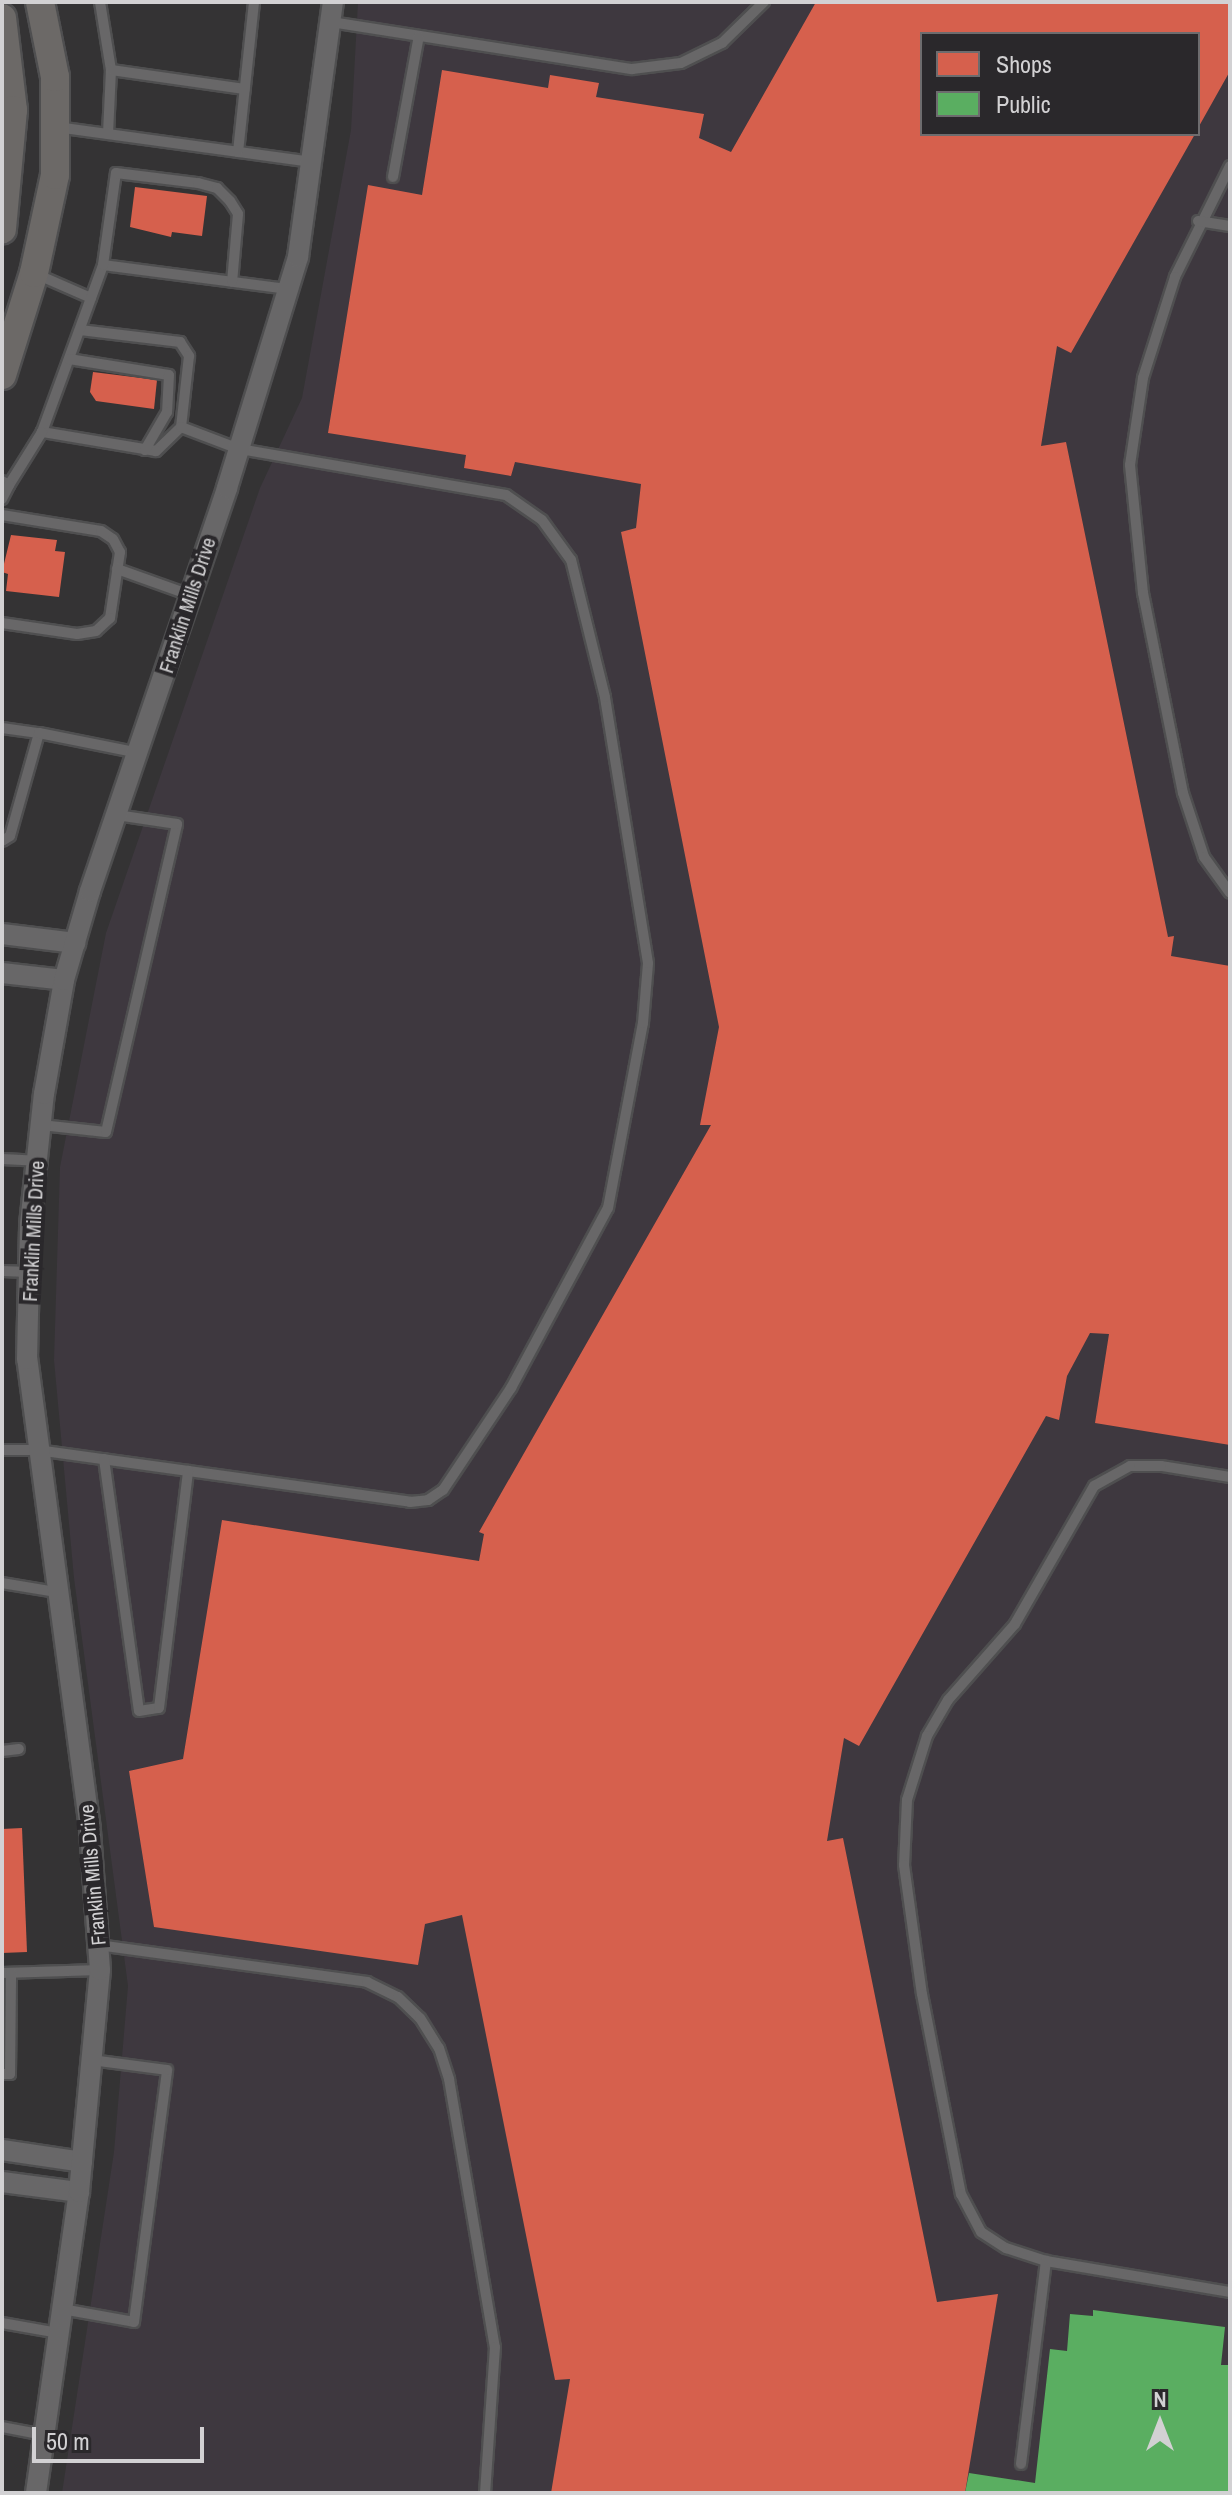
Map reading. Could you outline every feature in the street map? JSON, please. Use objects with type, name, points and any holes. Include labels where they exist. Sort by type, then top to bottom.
[{"type":"street","points":[[2,375],[34,273],[55,175],[55,77],[40,2]]},
{"type":"street","name":"Franklin Mills Drive","points":[[36,2493],[79,2192],[100,1970],[90,1829],[27,1359],[29,1272],[41,1125],[64,980],[239,449],[298,257],[332,12]]},
{"type":"street","points":[[2,18],[13,110],[2,229]]},
{"type":"street","points":[[2,934],[75,943]]},
{"type":"street","points":[[2,973],[64,980]]},
{"type":"street","points":[[2,2150],[82,2162]]},
{"type":"street","points":[[2,2182],[79,2192]]},
{"type":"lane","points":[[100,2],[111,70],[108,134]]},
{"type":"lane","points":[[238,152],[254,2]]},
{"type":"lane","points":[[332,12],[419,36],[632,69],[681,63],[722,43],[764,2]]},
{"type":"lane","points":[[393,177],[419,36]]},
{"type":"lane","points":[[111,70],[245,89]]},
{"type":"lane","points":[[55,127],[311,162]]},
{"type":"lane","points":[[1230,166],[1198,221],[1143,378],[1130,465],[1143,593],[1183,793],[1204,857],[1230,893]]},
{"type":"lane","points":[[2,499],[6,483],[42,432],[103,265],[116,173],[198,183],[224,194],[238,214],[232,282]]},
{"type":"lane","points":[[1198,221],[1230,226]]},
{"type":"lane","points":[[103,265],[288,289]]},
{"type":"lane","points":[[34,273],[91,298]]},
{"type":"lane","points":[[42,432],[156,451],[181,427],[189,356],[180,342],[80,330]]},
{"type":"lane","points":[[69,359],[169,375],[167,412],[145,450]]},
{"type":"lane","points":[[2,1450],[37,1450],[410,1502],[428,1500],[443,1490],[511,1388],[608,1208],[647,993],[648,963],[605,697],[571,560],[542,520],[506,495],[239,449],[181,427]]},
{"type":"lane","points":[[2,515],[101,531],[113,539],[120,552],[110,618],[96,631],[77,634],[2,623]]},
{"type":"lane","points":[[117,569],[190,595]]},
{"type":"lane","points":[[2,728],[139,753]]},
{"type":"lane","points":[[2,841],[10,836],[39,733]]},
{"type":"lane","points":[[41,1125],[106,1132],[177,824],[117,815]]},
{"type":"lane","points":[[2,1159],[37,1161]]},
{"type":"lane","points":[[2,1271],[29,1272]]},
{"type":"lane","points":[[104,1459],[139,1711],[159,1708],[188,1471]]},
{"type":"lane","points":[[1230,1477],[1130,1466],[1094,1486],[1046,1561],[1015,1624],[941,1712],[927,1736],[907,1800],[904,1865],[919,1979],[961,2194],[981,2232],[1006,2248],[1046,2261],[1230,2292]]},
{"type":"lane","points":[[2,1583],[56,1592]]},
{"type":"lane","points":[[2,1751],[19,1749]]},
{"type":"lane","points":[[98,1945],[367,1982],[398,1997],[420,2018],[439,2048],[449,2079],[495,2347],[485,2493]]},
{"type":"lane","points":[[2,2074],[10,2074],[7,1973],[100,1970]]},
{"type":"lane","points":[[62,2309],[134,2322],[167,2070],[91,2060]]},
{"type":"lane","points":[[1021,2464],[1046,2261]]},
{"type":"lane","points":[[2,2323],[59,2333]]},
{"type":"lane","points":[[2,2427],[44,2435]]},
{"type":"shaded area","points":[[358,2],[1230,2],[1230,2493],[62,2493],[114,2152],[128,1986],[74,1578],[54,1360],[60,1167],[106,933],[260,488],[302,398],[351,130]]},
{"type":"building: Shops","points":[[816,2],[1230,2],[1230,71],[1200,124],[1200,32],[920,32],[920,136],[1194,136],[1071,353],[1057,346],[1041,446],[1066,442],[1168,937],[1174,936],[1171,956],[1230,966],[1230,1445],[1095,1423],[1109,1334],[1090,1333],[1067,1376],[1059,1420],[1046,1416],[859,1746],[844,1738],[827,1841],[843,1838],[937,2302],[998,2294],[965,2493],[551,2493],[570,2379],[555,2380],[462,1915],[425,1924],[418,1965],[154,1927],[129,1771],[183,1759],[222,1520],[479,1561],[484,1534],[479,1532],[711,1125],[700,1125],[719,1027],[621,532],[636,528],[641,484],[515,462],[511,476],[464,468],[466,455],[328,433],[368,185],[422,195],[442,70],[548,88],[550,75],[599,83],[596,97],[704,114],[699,138],[731,152]]},
{"type":"building: Shops","points":[[135,187],[207,196],[202,236],[172,232],[171,237],[130,227]]},
{"type":"building: Shops","points":[[93,372],[157,380],[154,409],[96,401],[90,392]]},
{"type":"building: Shops","points":[[11,535],[57,540],[55,551],[65,552],[59,597],[6,591],[8,574],[2,572]]},
{"type":"building: Shops","points":[[22,1828],[27,1952],[2,1953],[2,1829]]},
{"type":"building: Public","points":[[1093,2310],[1225,2327],[1221,2365],[1230,2365],[1230,2493],[965,2493],[969,2473],[1035,2483],[1050,2349],[1067,2351],[1070,2314],[1093,2316]]}]
